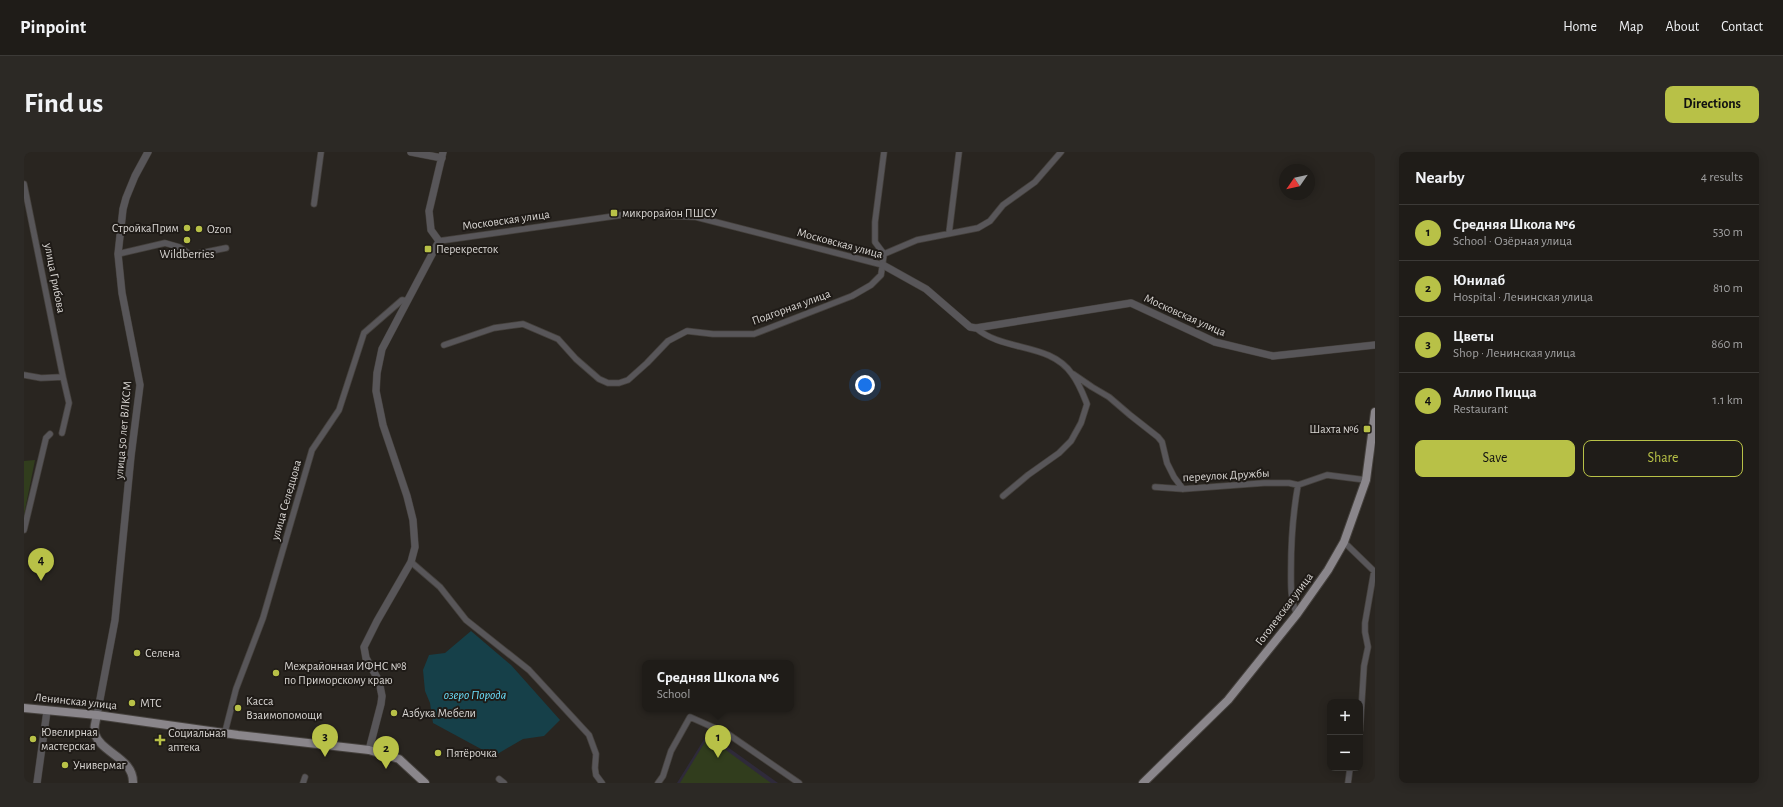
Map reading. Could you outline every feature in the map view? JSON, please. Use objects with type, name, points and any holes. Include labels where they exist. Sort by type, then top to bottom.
[{"type":"main road","name":"Гоголевская улица","points":[[1143,783],[1228,700],[1297,614],[1328,570],[1344,542],[1366,480],[1375,412]]},
{"type":"main road","name":"Ленинская улица","points":[[24,708],[97,715],[369,750],[399,759],[425,783]]},
{"type":"main road","points":[[97,715],[94,730],[95,735],[98,740],[124,762],[131,773],[133,783]]},
{"type":"street","name":"улица 50 лет ВЛКСМ","points":[[97,715],[115,620],[131,456],[140,385],[122,293],[118,254],[123,209],[126,198],[135,176],[148,152]]},
{"type":"street","points":[[314,204],[320,152]]},
{"type":"street","points":[[369,750],[382,696],[379,681],[366,658],[364,647],[377,621],[411,562],[414,547],[413,520],[407,496],[383,425],[376,391],[382,349],[439,241],[431,230],[429,211],[443,155],[411,152]]},
{"type":"street","points":[[883,265],[884,254],[875,242],[875,222],[884,152]]},
{"type":"street","points":[[949,233],[958,152]]},
{"type":"street","points":[[884,254],[898,246],[917,240],[978,228],[990,221],[1003,205],[1035,182],[1061,152]]},
{"type":"street","name":"улица Грибова","points":[[24,184],[68,399],[69,408],[62,433]]},
{"type":"street","name":"Московская улица","points":[[439,241],[629,214],[696,218],[883,265],[926,289],[970,327],[976,328],[1131,303],[1215,342],[1274,356],[1375,345]]},
{"type":"street","points":[[118,254],[165,243],[180,247],[191,254],[226,248]]},
{"type":"street","name":"Подгорная улица","points":[[444,345],[494,328],[523,324],[558,338],[576,359],[599,379],[608,383],[619,383],[628,380],[647,363],[668,340],[677,335],[687,331],[713,334],[754,334],[852,296],[871,285],[881,275],[883,265]]},
{"type":"street","name":"улица Селедцова","points":[[225,732],[236,689],[263,618],[312,450],[339,410],[364,333],[402,300],[407,301]]},
{"type":"street","points":[[976,328],[989,337],[1003,343],[1046,354],[1061,363],[1092,387],[1110,397],[1162,442],[1167,462],[1182,489]]},
{"type":"street","points":[[1003,496],[1028,475],[1059,453],[1071,441],[1081,423],[1087,404],[1071,372]]},
{"type":"street","points":[[24,375],[40,378],[63,377]]},
{"type":"street","points":[[24,530],[44,446],[50,434]]},
{"type":"street","name":"переулок Дружбы","points":[[1155,488],[1182,489],[1264,483],[1289,483],[1298,485],[1327,475],[1366,480]]},
{"type":"street","points":[[1297,614],[1293,606],[1291,591],[1291,533],[1298,485]]},
{"type":"street","points":[[1344,542],[1374,571],[1365,623],[1368,647],[1364,666],[1362,699]]},
{"type":"street","points":[[411,562],[440,587],[466,620],[528,670],[589,735],[596,754],[596,775],[602,783]]},
{"type":"street","points":[[37,783],[47,710]]},
{"type":"street","points":[[658,783],[671,751],[690,717],[728,734],[799,783]]},
{"type":"street","points":[[1348,783],[1350,771]]},
{"type":"street","points":[[499,779],[504,783]]},
{"type":"shaded area","points":[[708,733],[778,783],[677,783]]},
{"type":"green space","points":[[35,460],[24,515],[24,461]]},
{"type":"green space","points":[[708,737],[771,783],[680,783]]},
{"type":"water","name":"озеро Порода","points":[[471,631],[511,665],[560,720],[544,736],[523,739],[494,756],[433,723],[430,703],[425,691],[423,670],[429,655],[445,653]]},
{"type":"place","name":"микрорайон ПШСУ","points":[[614,213]]},
{"type":"place","name":"СтройкаПрим","points":[[187,228]]},
{"type":"place","name":"Ozon","points":[[199,229]]},
{"type":"place","name":"Wildberries","points":[[187,240]]},
{"type":"place","name":"Перекресток","points":[[428,249]]},
{"type":"place","name":"Шахта №6","points":[[1367,429]]},
{"type":"place","name":"Аллио Пицца","points":[[41,581]]},
{"type":"place","name":"Селена","points":[[137,653]]},
{"type":"place","name":"Межрайонная ИФНС №8 по Приморскому краю","points":[[276,673]]},
{"type":"place","name":"МТС","points":[[132,703]]},
{"type":"place","name":"Касса Взаимопомощи","points":[[238,708]]},
{"type":"place","name":"Азбука Мебели","points":[[394,713]]},
{"type":"place","name":"Ювелирная мастерская","points":[[33,739]]},
{"type":"place","name":"Социальная аптека","points":[[160,740]]},
{"type":"place","name":"Пятёрочка","points":[[438,753]]},
{"type":"place","name":"Цветы","points":[[325,757]]},
{"type":"place","name":"Средняя Школа №6","points":[[718,758]]},
{"type":"place","name":"Универмаг","points":[[65,765]]},
{"type":"place","name":"Юнилаб","points":[[386,769]]}]
